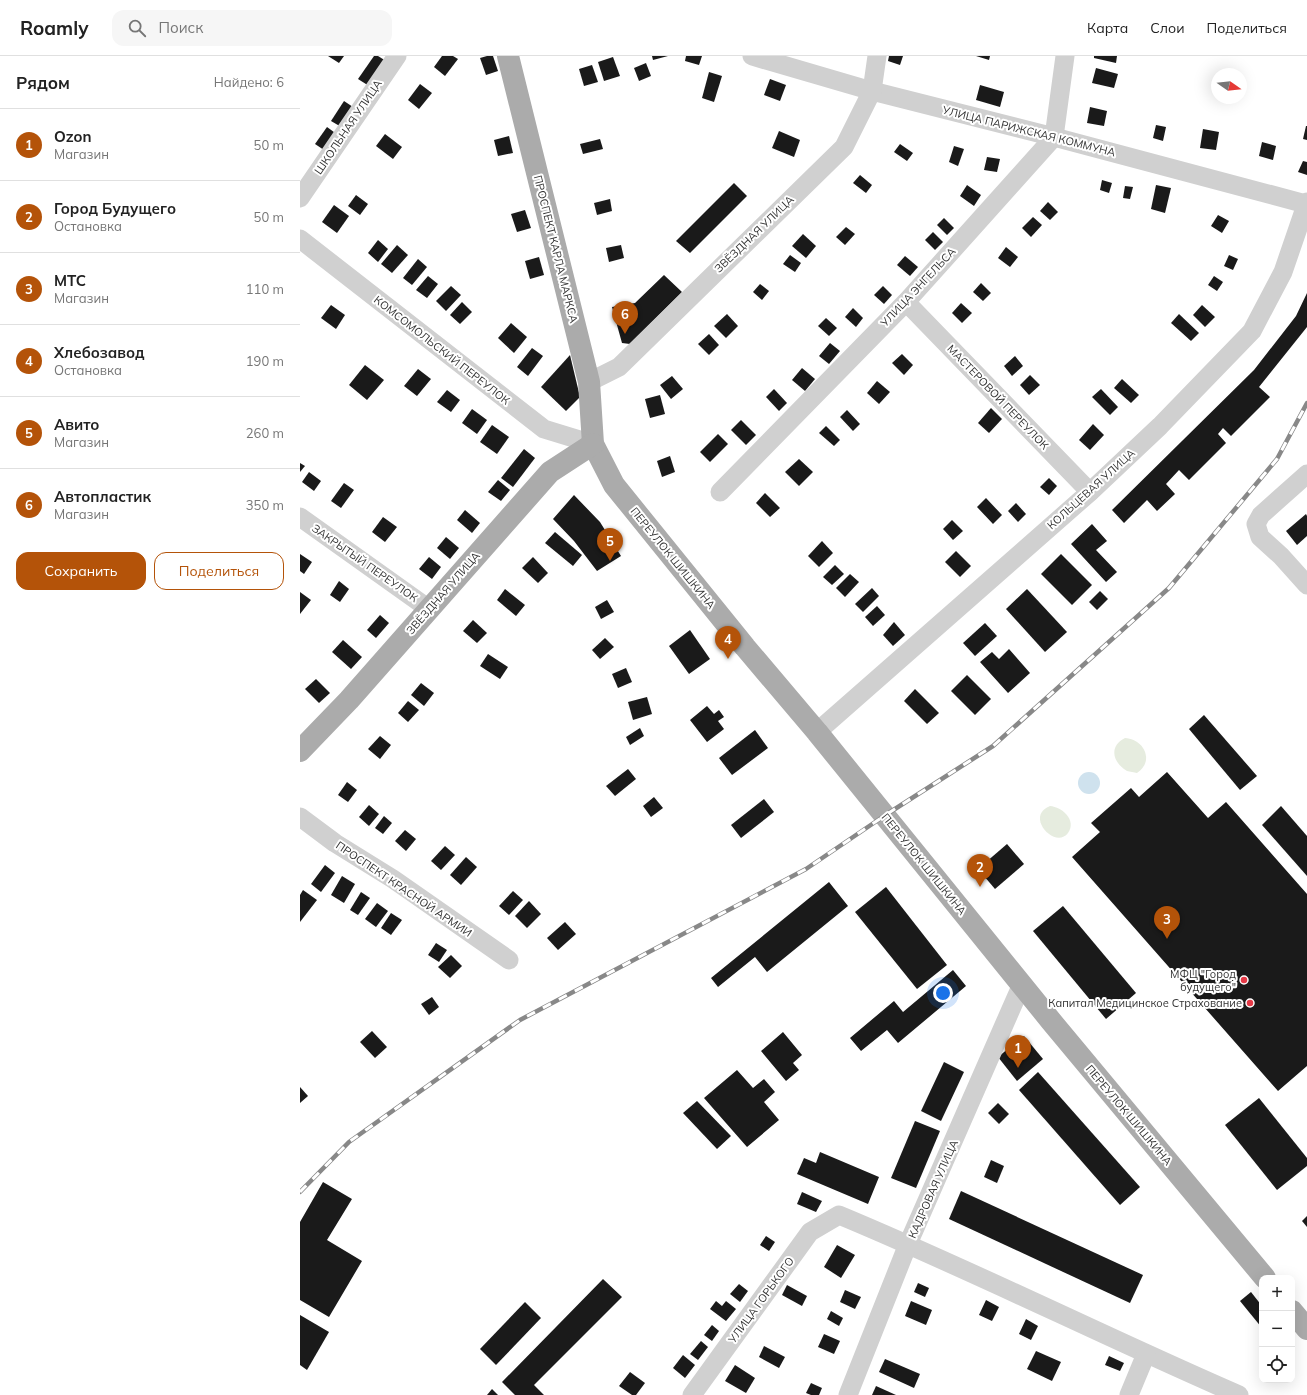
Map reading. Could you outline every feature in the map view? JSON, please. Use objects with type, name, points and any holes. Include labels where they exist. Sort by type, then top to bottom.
[{"type":"main road","name":"ПРОСПЕКТ КАРЛА МАРКСА","points":[[513,58],[589,382],[593,444]]},
{"type":"main road","name":"ЗВЁЗДНАЯ УЛИЦА","points":[[300,751],[348,700],[550,472],[593,444]]},
{"type":"main road","name":"ПЕРЕУЛОК ШИШКИНА","points":[[593,444],[614,485],[745,647],[817,732],[1022,984],[1263,1275]]},
{"type":"main road","points":[[1295,1315],[1307,1329]]},
{"type":"street","name":"ШКОЛЬНАЯ УЛИЦА","points":[[300,198],[397,56]]},
{"type":"street","name":"УЛИЦА ПАРИЖСКАЯ КОММУНА","points":[[752,56],[872,91],[1307,203]]},
{"type":"street","name":"ЗВЁЗДНАЯ УЛИЦА","points":[[589,382],[619,367],[844,147],[872,91],[877,56]]},
{"type":"street","points":[[1054,137],[1065,56]]},
{"type":"street","name":"УЛИЦА ЭНГЕЛЬСА","points":[[720,492],[906,302],[1054,137]]},
{"type":"street","name":"КОЛЬЦЕВАЯ УЛИЦА","points":[[817,732],[1090,492],[1160,426],[1252,331],[1283,272],[1307,203]]},
{"type":"street","name":"КОМСОМОЛЬСКИЙ ПЕРЕУЛОК","points":[[300,239],[544,429],[593,444]]},
{"type":"street","name":"МАСТЕРОВОЙ ПЕРЕУЛОК","points":[[906,302],[1090,492]]},
{"type":"street","points":[[1307,474],[1261,515],[1256,524],[1260,537],[1281,556],[1307,585]]},
{"type":"street","name":"ЗАКРЫТЫЙ ПЕРЕУЛОК","points":[[300,517],[429,609]]},
{"type":"street","name":"ПРОСПЕКТ КРАСНОЙ АРМИИ","points":[[300,817],[335,843],[406,888],[509,960]]},
{"type":"street","name":"КАДРОВАЯ УЛИЦА","points":[[848,1395],[908,1244],[1022,984]]},
{"type":"street","name":"УЛИЦА ГОРЬКОГО","points":[[692,1395],[810,1232],[839,1215],[908,1244]]},
{"type":"street","points":[[908,1244],[1146,1354],[1239,1395]]},
{"type":"street","points":[[1129,1395],[1146,1354]]},
{"type":"shaded area","points":[[1125,738],[1132,739],[1137,742],[1145,751],[1145,763],[1137,773],[1127,771],[1122,767],[1118,763],[1114,754],[1116,745]]},
{"type":"shaded area","points":[[1050,806],[1059,809],[1067,815],[1071,823],[1068,833],[1062,837],[1050,835],[1044,830],[1041,823],[1040,817],[1043,811]]},
{"type":"water","points":[[1089,772],[1097,775],[1100,783],[1097,791],[1089,794],[1081,791],[1078,783],[1081,775]]},
{"type":"building","points":[[328,56],[344,56],[339,63]]},
{"type":"building","points":[[374,56],[378,56],[386,61],[369,86],[358,79]]},
{"type":"building","points":[[442,56],[453,56],[458,59],[445,76],[434,67]]},
{"type":"building","points":[[493,56],[498,71],[486,75],[480,58]]},
{"type":"building","points":[[652,56],[668,56],[653,60]]},
{"type":"building","points":[[686,56],[702,56],[699,65],[685,61]]},
{"type":"building","points":[[889,56],[903,56],[900,65],[888,61]]},
{"type":"building","points":[[976,56],[990,56],[989,60]]},
{"type":"building","points":[[1094,56],[1117,56],[1116,63],[1094,58]]},
{"type":"building","points":[[613,57],[620,76],[604,81],[598,62]]},
{"type":"building","points":[[646,63],[651,76],[639,81],[634,68]]},
{"type":"building","points":[[592,65],[598,82],[584,86],[579,69]]},
{"type":"building","points":[[1096,68],[1118,74],[1114,88],[1092,83]]},
{"type":"building","points":[[709,72],[722,76],[714,102],[702,98]]},
{"type":"building","points":[[770,79],[786,85],[780,101],[764,95]]},
{"type":"building","points":[[420,84],[432,93],[419,109],[408,100]]},
{"type":"building","points":[[980,85],[1004,92],[1000,107],[976,100]]},
{"type":"building","points":[[344,101],[356,109],[343,128],[331,121]]},
{"type":"building","points":[[1090,107],[1107,111],[1104,126],[1087,123]]},
{"type":"building","points":[[1156,125],[1166,127],[1163,141],[1153,138]]},
{"type":"building","points":[[1307,126],[1307,140],[1303,139]]},
{"type":"building","points":[[327,127],[338,135],[327,152],[315,144]]},
{"type":"building","points":[[1203,129],[1219,132],[1216,150],[1200,148]]},
{"type":"building","points":[[779,131],[800,140],[794,157],[772,148]]},
{"type":"building","points":[[385,134],[402,147],[393,159],[376,146]]},
{"type":"building","points":[[509,136],[513,153],[498,156],[494,140]]},
{"type":"building","points":[[600,139],[603,149],[583,154],[580,144]]},
{"type":"building","points":[[1262,142],[1276,146],[1273,160],[1259,156]]},
{"type":"building","points":[[900,144],[913,153],[907,161],[894,152]]},
{"type":"building","points":[[954,146],[964,149],[958,166],[949,162]]},
{"type":"building","points":[[987,157],[1000,159],[997,172],[984,170]]},
{"type":"building","points":[[1303,161],[1307,162],[1307,175],[1298,172]]},
{"type":"building","points":[[860,175],[872,185],[866,193],[853,183]]},
{"type":"building","points":[[1102,180],[1112,183],[1109,193],[1100,190]]},
{"type":"building","points":[[734,183],[747,196],[690,253],[676,241]]},
{"type":"building","points":[[967,185],[981,195],[974,206],[960,196]]},
{"type":"building","points":[[1156,185],[1171,188],[1165,213],[1151,209]]},
{"type":"building","points":[[1125,186],[1133,187],[1130,199],[1123,198]]},
{"type":"building","points":[[356,195],[368,204],[360,215],[348,206]]},
{"type":"building","points":[[610,199],[612,211],[597,215],[594,203]]},
{"type":"building","points":[[1048,202],[1058,212],[1050,220],[1040,211]]},
{"type":"building","points":[[334,205],[349,216],[337,233],[322,222]]},
{"type":"building","points":[[525,210],[531,228],[517,232],[511,214]]},
{"type":"building","points":[[1218,215],[1229,221],[1222,233],[1211,226]]},
{"type":"building","points":[[1033,217],[1042,225],[1031,237],[1022,228]]},
{"type":"building","points":[[944,218],[954,228],[947,235],[937,225]]},
{"type":"building","points":[[846,227],[855,234],[845,245],[836,237]]},
{"type":"building","points":[[933,232],[943,242],[935,250],[925,240]]},
{"type":"building","points":[[803,234],[816,246],[806,258],[792,246]]},
{"type":"building","points":[[378,240],[388,249],[378,262],[368,253]]},
{"type":"building","points":[[397,245],[408,255],[392,273],[381,264]]},
{"type":"building","points":[[621,245],[624,258],[609,262],[606,248]]},
{"type":"building","points":[[1006,247],[1018,257],[1010,267],[998,258]]},
{"type":"building","points":[[790,255],[801,263],[795,272],[783,264]]},
{"type":"building","points":[[1229,255],[1238,259],[1233,270],[1224,266]]},
{"type":"building","points":[[905,256],[918,267],[910,276],[897,265]]},
{"type":"building","points":[[539,257],[544,275],[530,279],[525,261]]},
{"type":"building","points":[[418,259],[427,267],[412,285],[403,278]]},
{"type":"building","points":[[664,275],[682,292],[630,344],[622,343],[612,307],[635,303]]},
{"type":"building","points":[[428,276],[438,284],[427,298],[416,290]]},
{"type":"building","points":[[1214,276],[1223,282],[1217,291],[1208,285]]},
{"type":"building","points":[[981,283],[991,293],[983,301],[973,292]]},
{"type":"building","points":[[760,284],[769,291],[762,300],[753,292]]},
{"type":"building","points":[[451,286],[461,295],[446,311],[436,301]]},
{"type":"building","points":[[883,286],[892,295],[884,304],[874,295]]},
{"type":"building","points":[[1307,293],[1307,327],[1259,387],[1270,397],[1231,436],[1223,428],[1218,434],[1226,443],[1189,480],[1179,470],[1166,484],[1175,494],[1157,511],[1147,500],[1124,523],[1112,510],[1254,370],[1296,316]]},
{"type":"building","points":[[462,302],[472,312],[460,324],[450,315]]},
{"type":"building","points":[[961,303],[972,313],[962,323],[952,313]]},
{"type":"building","points":[[331,305],[345,315],[336,329],[321,318]]},
{"type":"building","points":[[1202,305],[1215,317],[1205,327],[1193,315]]},
{"type":"building","points":[[853,308],[863,318],[856,327],[845,317]]},
{"type":"building","points":[[727,314],[738,326],[726,338],[714,326]]},
{"type":"building","points":[[1179,314],[1199,333],[1191,341],[1171,323]]},
{"type":"building","points":[[826,318],[837,328],[829,336],[818,326]]},
{"type":"building","points":[[511,323],[527,337],[514,353],[498,338]]},
{"type":"building","points":[[709,334],[719,345],[709,355],[698,344]]},
{"type":"building","points":[[830,343],[840,351],[829,364],[819,356]]},
{"type":"building","points":[[532,348],[543,356],[528,376],[517,367]]},
{"type":"building","points":[[902,354],[913,365],[904,375],[892,363]]},
{"type":"building","points":[[570,355],[580,397],[566,411],[541,387]]},
{"type":"building","points":[[1015,356],[1023,366],[1012,376],[1004,366]]},
{"type":"building","points":[[365,365],[384,380],[367,400],[349,385]]},
{"type":"building","points":[[802,368],[815,379],[805,391],[792,380]]},
{"type":"building","points":[[418,369],[431,379],[417,396],[404,386]]},
{"type":"building","points":[[1030,375],[1040,385],[1029,395],[1020,385]]},
{"type":"building","points":[[672,376],[683,389],[671,399],[660,385]]},
{"type":"building","points":[[1122,379],[1139,395],[1131,403],[1114,388]]},
{"type":"building","points":[[877,381],[890,392],[879,404],[867,393]]},
{"type":"building","points":[[774,389],[787,403],[779,411],[766,397]]},
{"type":"building","points":[[1101,389],[1118,407],[1110,415],[1092,397]]},
{"type":"building","points":[[447,390],[460,400],[451,412],[437,402]]},
{"type":"building","points":[[660,395],[665,414],[650,418],[645,399]]},
{"type":"building","points":[[991,408],[1002,419],[989,433],[978,423]]},
{"type":"building","points":[[472,409],[487,420],[477,434],[462,423]]},
{"type":"building","points":[[847,410],[860,424],[853,431],[840,417]]},
{"type":"building","points":[[741,420],[756,435],[746,445],[731,430]]},
{"type":"building","points":[[1093,424],[1104,435],[1090,450],[1079,440]]},
{"type":"building","points":[[492,425],[509,437],[497,454],[480,442]]},
{"type":"building","points":[[826,426],[840,440],[834,446],[819,433]]},
{"type":"building","points":[[718,434],[728,444],[710,462],[700,452]]},
{"type":"building","points":[[524,449],[535,458],[513,487],[501,478]]},
{"type":"building","points":[[670,456],[675,472],[662,477],[657,461]]},
{"type":"building","points":[[799,459],[813,472],[799,486],[785,472]]},
{"type":"building","points":[[300,463],[305,466],[300,472]]},
{"type":"building","points":[[309,472],[321,481],[314,491],[302,482]]},
{"type":"building","points":[[1049,478],[1057,486],[1049,495],[1040,487]]},
{"type":"building","points":[[498,480],[510,490],[501,501],[488,492]]},
{"type":"building","points":[[344,483],[354,490],[341,508],[331,501]]},
{"type":"building","points":[[765,493],[780,508],[770,517],[756,503]]},
{"type":"building","points":[[574,495],[600,522],[621,556],[597,571],[574,541],[553,519]]},
{"type":"building","points":[[986,498],[1002,515],[993,524],[977,507]]},
{"type":"building","points":[[1016,503],[1026,514],[1018,522],[1008,511]]},
{"type":"building","points":[[465,510],[480,523],[472,533],[457,520]]},
{"type":"building","points":[[1306,514],[1307,536],[1297,545],[1286,531]]},
{"type":"building","points":[[383,517],[397,527],[385,542],[372,532]]},
{"type":"building","points":[[952,520],[963,531],[953,540],[943,529]]},
{"type":"building","points":[[1092,524],[1107,541],[1096,550],[1117,572],[1106,582],[1071,544]]},
{"type":"building","points":[[555,532],[582,555],[573,566],[545,543]]},
{"type":"building","points":[[446,537],[459,548],[450,559],[437,548]]},
{"type":"building","points":[[822,541],[833,553],[819,567],[808,556]]},
{"type":"building","points":[[956,551],[971,566],[960,577],[945,562]]},
{"type":"building","points":[[300,554],[312,562],[304,574],[300,571]]},
{"type":"building","points":[[1061,554],[1092,585],[1072,605],[1041,574]]},
{"type":"building","points":[[429,557],[441,567],[432,579],[419,569]]},
{"type":"building","points":[[533,557],[548,573],[538,583],[522,568]]},
{"type":"building","points":[[835,565],[844,574],[832,585],[823,577]]},
{"type":"building","points":[[850,574],[859,582],[845,597],[836,588]]},
{"type":"building","points":[[339,581],[349,589],[340,602],[330,595]]},
{"type":"building","points":[[872,588],[879,596],[863,612],[855,604]]},
{"type":"building","points":[[505,589],[525,605],[516,616],[497,600]]},
{"type":"building","points":[[1027,589],[1067,632],[1045,652],[1006,609]]},
{"type":"building","points":[[1100,591],[1108,599],[1097,610],[1089,602]]},
{"type":"building","points":[[300,592],[311,600],[300,614]]},
{"type":"building","points":[[607,600],[614,612],[601,619],[595,607]]},
{"type":"building","points":[[877,606],[885,615],[873,626],[865,617]]},
{"type":"building","points":[[380,615],[389,623],[376,638],[367,630]]},
{"type":"building","points":[[473,620],[487,633],[477,643],[463,631]]},
{"type":"building","points":[[894,622],[905,635],[893,646],[883,635]]},
{"type":"building","points":[[985,623],[997,636],[975,656],[963,643]]},
{"type":"building","points":[[690,630],[710,659],[689,674],[669,646]]},
{"type":"building","points":[[605,638],[614,647],[600,659],[592,650]]},
{"type":"building","points":[[343,640],[362,657],[351,669],[332,652]]},
{"type":"building","points":[[1009,649],[1030,673],[1008,693],[980,662],[992,652],[999,659]]},
{"type":"building","points":[[488,654],[508,667],[500,679],[480,666]]},
{"type":"building","points":[[626,668],[632,682],[618,688],[612,674]]},
{"type":"building","points":[[967,675],[991,699],[975,715],[951,691]]},
{"type":"building","points":[[316,679],[330,693],[319,703],[305,689]]},
{"type":"building","points":[[421,683],[434,693],[424,706],[411,695]]},
{"type":"building","points":[[915,689],[939,713],[927,724],[904,701]]},
{"type":"building","points":[[647,697],[652,714],[633,720],[628,702]]},
{"type":"building","points":[[408,701],[419,710],[408,722],[398,713]]},
{"type":"building","points":[[707,706],[714,714],[719,710],[724,717],[718,721],[724,729],[707,742],[690,720]]},
{"type":"building","points":[[1204,715],[1257,776],[1240,790],[1189,729]]},
{"type":"building","points":[[640,728],[644,736],[630,745],[626,737]]},
{"type":"building","points":[[755,730],[768,748],[732,775],[719,758]]},
{"type":"building","points":[[380,736],[391,745],[380,759],[368,749]]},
{"type":"building","points":[[628,769],[636,779],[615,796],[606,786]]},
{"type":"building","name":"МФЦ \"Город будущего\"","points":[[1167,772],[1208,818],[1226,802],[1307,894],[1307,1066],[1278,1091],[1072,857],[1100,832],[1091,823],[1131,788],[1139,797]]},
{"type":"building","points":[[347,782],[357,790],[348,802],[338,795]]},
{"type":"building","points":[[654,797],[663,808],[651,817],[643,806]]},
{"type":"building","points":[[764,799],[774,812],[741,838],[731,825]]},
{"type":"building","points":[[369,805],[379,814],[369,826],[359,817]]},
{"type":"building","points":[[1281,806],[1307,836],[1307,876],[1262,825]]},
{"type":"building","points":[[384,816],[392,823],[383,834],[375,828]]},
{"type":"building","points":[[405,830],[416,839],[406,851],[395,841]]},
{"type":"building","points":[[1007,844],[1024,864],[995,889],[978,869]]},
{"type":"building","points":[[445,846],[455,855],[441,870],[431,861]]},
{"type":"building","points":[[466,857],[477,867],[461,885],[450,875]]},
{"type":"building","points":[[325,865],[335,873],[321,892],[311,884]]},
{"type":"building","points":[[342,876],[355,884],[344,903],[331,895]]},
{"type":"building","points":[[829,882],[848,906],[767,972],[755,957],[718,987],[711,978]]},
{"type":"building","points":[[886,887],[947,965],[917,989],[855,912]]},
{"type":"building","points":[[303,890],[317,900],[300,922],[300,895]]},
{"type":"building","points":[[513,891],[523,900],[509,915],[499,906]]},
{"type":"building","points":[[361,892],[370,898],[358,915],[350,910]]},
{"type":"building","points":[[529,901],[541,914],[527,928],[515,916]]},
{"type":"building","points":[[377,903],[388,911],[376,927],[365,919]]},
{"type":"building","points":[[1063,906],[1136,993],[1106,1019],[1033,931]]},
{"type":"building","points":[[391,913],[402,920],[391,935],[381,928]]},
{"type":"building","points":[[565,922],[576,934],[558,950],[547,938]]},
{"type":"building","points":[[436,943],[447,950],[439,962],[428,955]]},
{"type":"building","points":[[451,955],[462,966],[450,978],[438,967]]},
{"type":"building","points":[[953,970],[966,986],[898,1043],[887,1030],[861,1051],[850,1038],[894,1001],[903,1012]]},
{"type":"building","points":[[432,997],[439,1007],[429,1015],[421,1004]]},
{"type":"building","points":[[372,1031],[387,1047],[375,1058],[360,1042]]},
{"type":"building","points":[[783,1032],[802,1055],[793,1063],[799,1070],[786,1081],[761,1051]]},
{"type":"building","points":[[1024,1036],[1043,1059],[1017,1081],[998,1057]]},
{"type":"building","points":[[944,1062],[964,1072],[941,1121],[921,1111]]},
{"type":"building","points":[[737,1070],[753,1088],[764,1079],[775,1092],[764,1102],[779,1120],[747,1147],[704,1098]]},
{"type":"building","points":[[1038,1072],[1140,1187],[1120,1205],[1019,1090]]},
{"type":"building","points":[[300,1087],[308,1096],[300,1103]]},
{"type":"building","points":[[1259,1098],[1307,1158],[1307,1166],[1277,1190],[1225,1125]]},
{"type":"building","points":[[697,1101],[731,1136],[717,1149],[683,1113]]},
{"type":"building","points":[[998,1103],[1009,1114],[999,1124],[988,1113]]},
{"type":"building","points":[[915,1121],[940,1131],[916,1188],[891,1178]]},
{"type":"building","points":[[820,1152],[879,1177],[868,1204],[797,1174],[804,1158],[816,1163]]},
{"type":"building","points":[[991,1160],[1004,1166],[997,1183],[984,1177]]},
{"type":"building","points":[[323,1182],[352,1199],[327,1240],[362,1261],[329,1317],[300,1300],[300,1222]]},
{"type":"building","points":[[961,1191],[1143,1275],[1130,1303],[949,1219]]},
{"type":"building","points":[[802,1192],[822,1201],[816,1212],[797,1204]]},
{"type":"building","points":[[1307,1216],[1307,1227],[1302,1221]]},
{"type":"building","points":[[766,1236],[775,1242],[769,1251],[760,1245]]},
{"type":"building","points":[[837,1245],[855,1255],[841,1278],[824,1267]]},
{"type":"building","points":[[603,1279],[622,1297],[534,1385],[544,1395],[515,1395],[502,1382]]},
{"type":"building","points":[[918,1283],[929,1288],[925,1297],[914,1292]]},
{"type":"building","points":[[739,1284],[748,1291],[740,1302],[730,1294]]},
{"type":"building","points":[[787,1285],[807,1296],[802,1306],[782,1295]]},
{"type":"building","points":[[845,1290],[861,1297],[855,1309],[840,1302]]},
{"type":"building","points":[[1251,1292],[1259,1302],[1259,1324],[1240,1301]]},
{"type":"building","points":[[986,1300],[999,1307],[992,1321],[979,1315]]},
{"type":"building","points":[[716,1301],[722,1306],[726,1301],[736,1309],[726,1321],[710,1309]]},
{"type":"building","points":[[911,1301],[932,1310],[926,1325],[905,1316]]},
{"type":"building","points":[[525,1302],[541,1318],[496,1365],[480,1349]]},
{"type":"building","points":[[831,1311],[843,1318],[839,1326],[827,1319]]},
{"type":"building","points":[[300,1315],[329,1332],[307,1370],[300,1365]]},
{"type":"building","points":[[1026,1319],[1038,1326],[1031,1340],[1019,1334]]},
{"type":"building","points":[[712,1325],[719,1331],[712,1341],[704,1335]]},
{"type":"building","points":[[824,1334],[840,1341],[834,1354],[818,1347]]},
{"type":"building","points":[[701,1341],[708,1347],[698,1360],[690,1354]]},
{"type":"building","points":[[764,1346],[785,1357],[779,1368],[759,1357]]},
{"type":"building","points":[[1036,1351],[1061,1362],[1052,1381],[1027,1369]]},
{"type":"building","points":[[683,1355],[695,1365],[685,1378],[673,1368]]},
{"type":"building","points":[[1109,1356],[1124,1363],[1120,1371],[1105,1365]]},
{"type":"building","points":[[885,1359],[920,1374],[914,1388],[879,1372]]},
{"type":"building","points":[[735,1365],[755,1378],[746,1393],[725,1381]]},
{"type":"building","points":[[630,1372],[645,1383],[636,1395],[632,1395],[619,1386]]},
{"type":"building","points":[[811,1383],[822,1388],[819,1395],[811,1395],[806,1393]]},
{"type":"building","points":[[876,1386],[896,1395],[872,1395]]},
{"type":"building","points":[[492,1389],[498,1395],[487,1395]]},
{"type":"railway","points":[[300,1192],[349,1142],[520,1020],[806,869],[884,816],[993,746],[1169,588],[1277,459],[1307,403]]},
{"type":"place","name":"Автопластик","points":[[625,334]]},
{"type":"place","name":"Авито","points":[[610,561]]},
{"type":"place","name":"Хлебозавод","points":[[728,659]]},
{"type":"place","name":"Город Будущего","points":[[980,887]]},
{"type":"place","name":"МТС","points":[[1167,939]]},
{"type":"place","name":"МФЦ \"Город будущего\"","points":[[1244,980]]},
{"type":"place","name":"Капитал Медицинское Страхование","points":[[1250,1003]]},
{"type":"place","name":"Ozon","points":[[1018,1068]]}]
